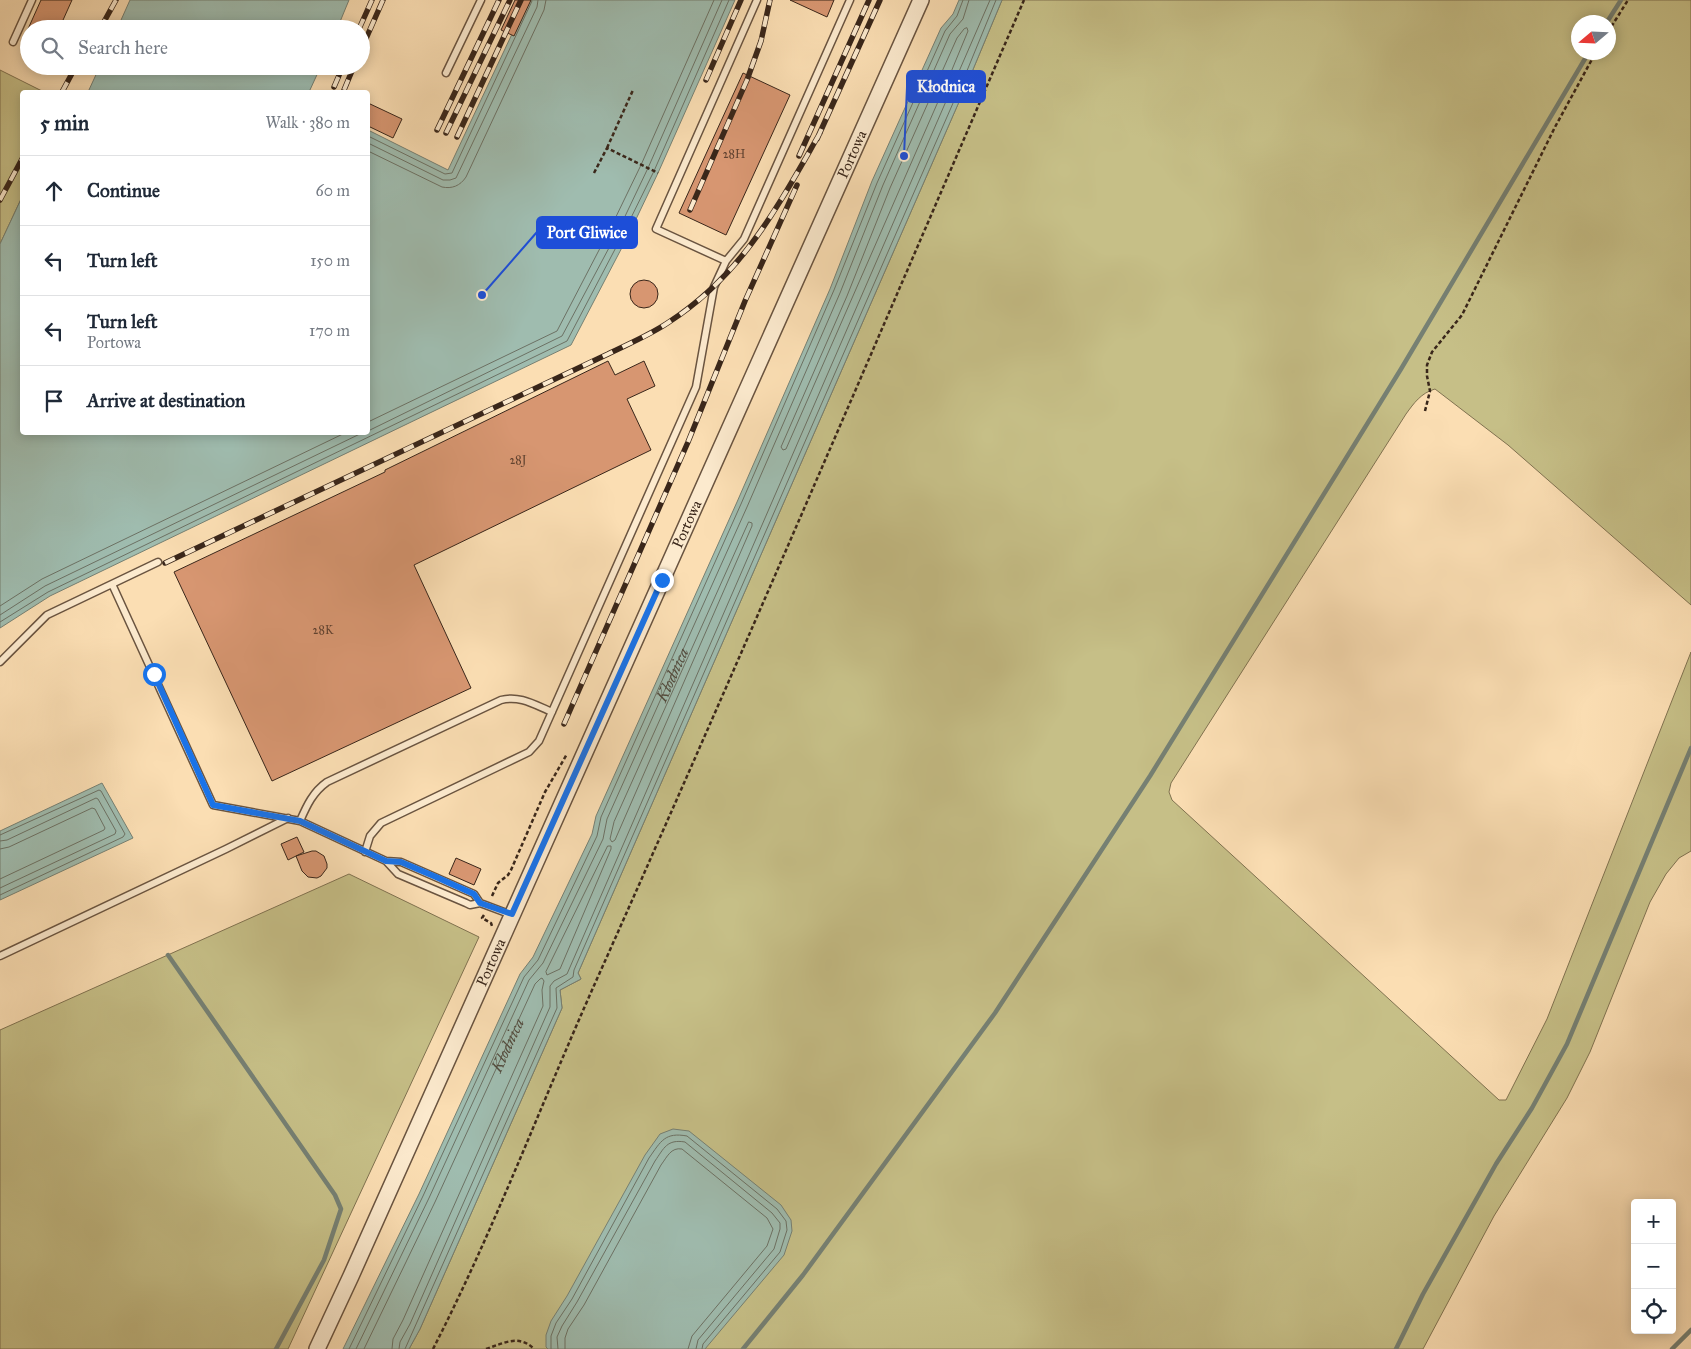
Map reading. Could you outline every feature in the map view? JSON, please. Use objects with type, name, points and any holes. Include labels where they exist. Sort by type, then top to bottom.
[{"type":"street","name":"Portowa","points":[[316,1349],[351,1276],[921,0]]},
{"type":"lane","points":[[23,20],[32,0]]},
{"type":"lane","points":[[446,73],[481,0]]},
{"type":"lane","points":[[726,261],[656,229],[757,0]]},
{"type":"lane","points":[[365,852],[370,836],[381,822],[529,752],[539,741],[696,386],[714,287],[726,261],[744,238],[850,0]]},
{"type":"lane","points":[[13,42],[20,27]]},
{"type":"lane","points":[[0,662],[47,615],[158,562]]},
{"type":"lane","points":[[112,584],[213,805],[300,821],[386,861],[401,862],[474,894],[480,903]]},
{"type":"lane","points":[[300,821],[308,802],[327,782],[501,700],[510,698],[522,699],[552,712]]},
{"type":"lane","points":[[0,956],[226,850],[288,818]]},
{"type":"lane","points":[[386,861],[398,874],[470,905],[480,903],[512,914]]},
{"type":"path","points":[[433,1349],[465,1286],[588,999],[733,676],[1024,0]]},
{"type":"path","points":[[1616,19],[1628,0]]},
{"type":"path","points":[[1425,411],[1430,391],[1427,365],[1432,352],[1462,315],[1592,60]]},
{"type":"path","points":[[594,173],[633,90]]},
{"type":"path","points":[[607,148],[658,173]]},
{"type":"path","points":[[486,1349],[512,1340],[528,1343],[534,1349]]},
{"type":"shaded area","points":[[1002,0],[1691,0],[1691,605],[1508,445],[1435,389],[1415,402],[1406,414],[1171,783],[1169,792],[1172,800],[1499,1100],[1506,1100],[1547,1019],[1691,652],[1691,851],[1679,858],[1666,874],[1650,902],[1590,1052],[1567,1098],[1494,1216],[1423,1349],[409,1349],[420,1329],[562,1008],[560,990],[581,979],[578,973]]},
{"type":"shaded area","points":[[0,70],[40,90],[20,90],[20,201],[0,244]]},
{"type":"shaded area","points":[[349,874],[479,937],[288,1349],[0,1349],[0,1030]]},
{"type":"water","points":[[130,0],[349,0],[341,20],[121,20]]},
{"type":"water","points":[[528,0],[735,0],[658,173],[628,236],[571,345],[50,596],[0,628],[0,244],[20,201],[20,435],[370,435],[370,131],[448,170]]},
{"type":"water","points":[[959,0],[1002,0],[578,973],[581,979],[560,990],[562,1008],[420,1329],[409,1349],[343,1349],[419,1194],[520,974],[533,957],[592,834],[596,816],[830,289],[872,181],[941,28],[953,14]]},
{"type":"water","points":[[96,75],[317,75],[310,90],[89,90]]},
{"type":"water","points":[[102,783],[133,838],[0,900],[0,831]]},
{"type":"water","points":[[673,1129],[689,1131],[781,1205],[791,1220],[792,1231],[784,1255],[705,1349],[548,1349],[546,1347],[546,1335],[551,1321],[567,1296],[645,1155],[660,1134]]},
{"type":"building","points":[[41,0],[72,0],[63,20],[32,20]]},
{"type":"building","points":[[515,0],[531,0],[514,36],[501,30]]},
{"type":"building","points":[[790,0],[834,0],[827,17]]},
{"type":"building","points":[[743,73],[790,95],[726,235],[679,213]]},
{"type":"building","points":[[370,104],[402,119],[393,138],[370,127]]},
{"type":"building","points":[[644,280],[654,284],[658,294],[654,304],[644,308],[634,304],[630,294],[634,284]]},
{"type":"building","points":[[608,361],[615,375],[644,361],[655,386],[627,399],[651,450],[414,565],[471,688],[272,781],[174,572],[385,472],[385,470]]},
{"type":"building","points":[[297,837],[304,852],[288,860],[281,844]]},
{"type":"building","points":[[316,851],[324,856],[327,868],[317,878],[308,877],[302,871],[296,856]]},
{"type":"building","points":[[456,858],[481,869],[474,885],[449,874]]},
{"type":"waterway","points":[[1611,15],[1621,0]]},
{"type":"waterway","points":[[743,1349],[803,1275],[995,1013],[1150,776],[1401,369],[1584,60]]},
{"type":"waterway","points":[[1396,1349],[1423,1294],[1496,1164],[1532,1108],[1567,1044],[1691,748]]},
{"type":"waterway","points":[[168,955],[335,1195],[341,1209],[324,1260],[276,1349]]},
{"type":"waterway","points":[[1672,1349],[1691,1330]]},
{"type":"railway","points":[[105,20],[116,0]]},
{"type":"railway","points":[[363,20],[372,0]]},
{"type":"railway","points":[[370,30],[383,0]]},
{"type":"railway","points":[[437,130],[499,0]]},
{"type":"railway","points":[[446,133],[510,0]]},
{"type":"railway","points":[[457,137],[521,0]]},
{"type":"railway","points":[[706,80],[741,0]]},
{"type":"railway","points":[[690,210],[747,80],[761,41],[770,0]]},
{"type":"railway","points":[[799,156],[869,0]]},
{"type":"railway","points":[[817,139],[880,0]]},
{"type":"railway","points":[[63,90],[71,75]]},
{"type":"railway","points":[[334,87],[339,75]]},
{"type":"railway","points":[[344,90],[350,75]]},
{"type":"railway","points":[[165,563],[608,354],[669,322],[695,303],[738,260],[773,212],[820,133]]},
{"type":"railway","points":[[0,200],[20,163]]},
{"type":"railway","points":[[564,724],[688,442],[745,301],[797,185]]},
{"type":"place","name":"Kłodnica","points":[[904,156]]},
{"type":"place","name":"Port Gliwice","points":[[482,295]]},
{"type":"route","points":[[154,674],[213,805],[300,821],[386,861],[401,862],[436,877],[474,894],[480,903],[512,914],[662,580]]}]
